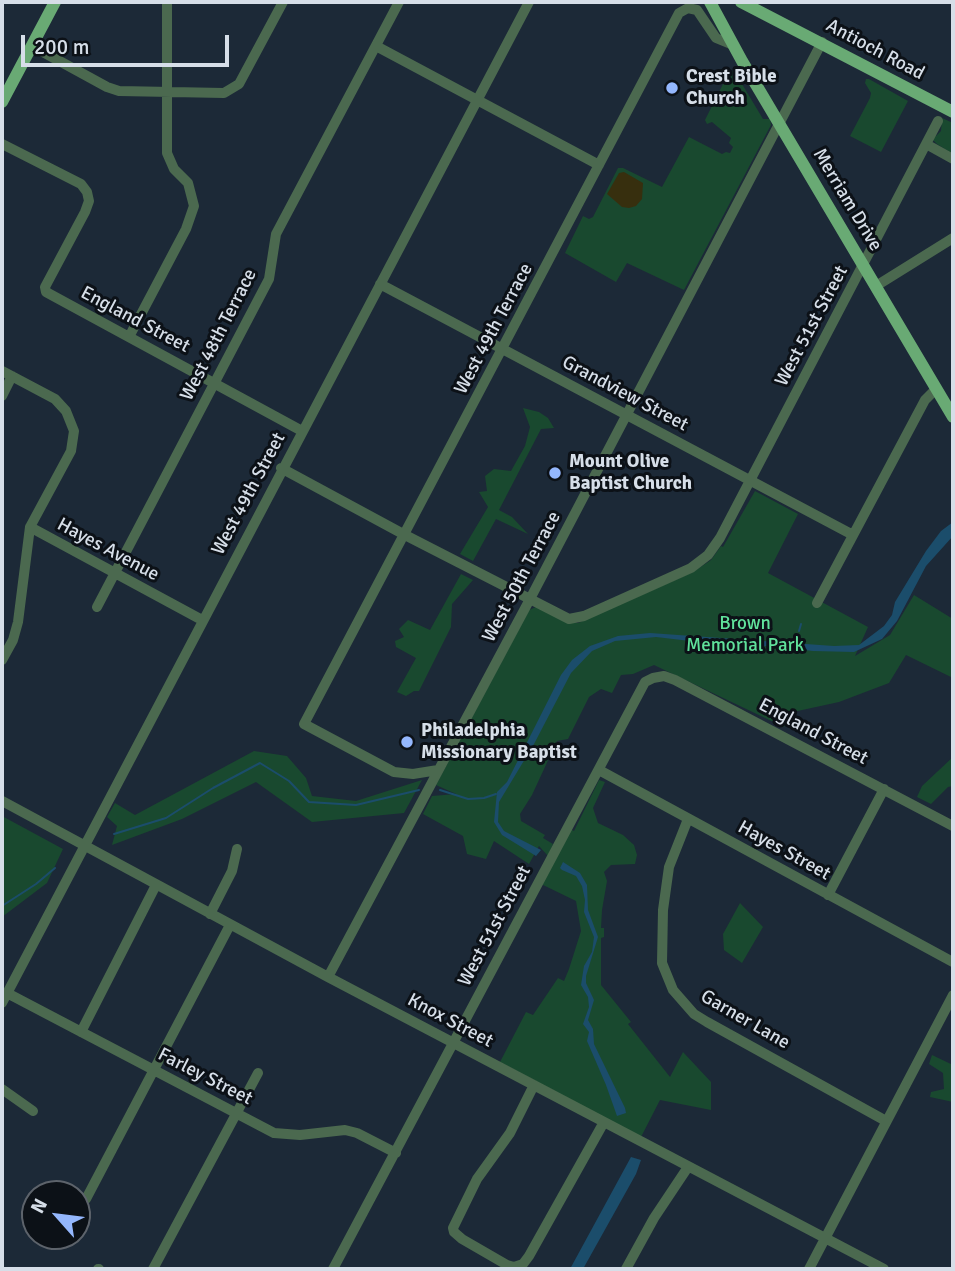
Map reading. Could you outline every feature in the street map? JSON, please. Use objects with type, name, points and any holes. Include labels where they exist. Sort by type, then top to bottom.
[{"type":"main road","points":[[2,103],[55,2]]},
{"type":"main road","name":"Merriam Drive","points":[[710,2],[778,123],[953,416]]},
{"type":"main road","name":"Antioch Road","points":[[741,2],[953,112]]},
{"type":"street","points":[[129,337],[186,229],[194,206],[188,183],[174,169],[167,153],[167,2]]},
{"type":"street","points":[[33,46],[119,91],[224,93],[239,84],[282,2]]},
{"type":"street","name":"West 48th Terrace","points":[[97,607],[269,279],[276,234],[399,2]]},
{"type":"street","name":"West 49th Street","points":[[4,998],[529,2]]},
{"type":"street","name":"West 49th Terrace","points":[[438,769],[413,774],[394,772],[304,724],[683,10],[697,10],[716,38],[733,45]]},
{"type":"street","name":"West 50th Terrace","points":[[328,977],[822,42]]},
{"type":"street","points":[[376,46],[599,165]]},
{"type":"street","name":"West 51st Street","points":[[530,599],[569,619],[584,616],[691,568],[715,547],[938,121]]},
{"type":"street","points":[[926,144],[953,159]]},
{"type":"street","name":"England Street","points":[[2,145],[82,184],[87,192],[89,201],[53,270],[45,287],[46,292],[302,431]]},
{"type":"street","points":[[876,286],[953,238]]},
{"type":"street","name":"Grandview Street","points":[[380,284],[853,535]]},
{"type":"street","points":[[2,396],[7,373]]},
{"type":"street","name":"Hayes Avenue","points":[[7,373],[55,400],[66,411],[74,431],[71,451],[30,527],[202,620]]},
{"type":"street","points":[[817,603],[925,400],[936,389]]},
{"type":"street","points":[[281,468],[530,599]]},
{"type":"street","points":[[2,658],[18,622],[30,527]]},
{"type":"street","name":"England Street","points":[[653,678],[664,676],[675,680],[953,826]]},
{"type":"street","name":"West 51st Street","points":[[333,1269],[639,691],[645,682],[653,678]]},
{"type":"street","name":"Hayes Street","points":[[598,770],[953,962]]},
{"type":"street","points":[[828,895],[884,789]]},
{"type":"street","name":"Knox Street","points":[[2,801],[156,886],[884,1269]]},
{"type":"street","name":"Garner Lane","points":[[688,819],[669,867],[663,910],[662,962],[673,990],[694,1014],[886,1121]]},
{"type":"street","points":[[210,914],[232,871],[237,849]]},
{"type":"street","points":[[81,1032],[156,886]]},
{"type":"street","points":[[91,1189],[230,925]]},
{"type":"street","points":[[809,1269],[953,995]]},
{"type":"street","name":"Farley Street","points":[[4,998],[81,1032],[274,1133],[285,1135],[345,1130],[357,1133],[396,1153]]},
{"type":"street","points":[[153,1269],[258,1073]]},
{"type":"street","points":[[534,1085],[510,1133],[477,1179],[453,1228],[457,1236],[507,1265],[523,1265],[604,1122]]},
{"type":"street","points":[[2,1089],[33,1111]]},
{"type":"street","points":[[626,1269],[688,1167]]},
{"type":"green space","points":[[737,68],[739,70],[736,74],[763,119],[770,119],[771,125],[684,290],[627,263],[616,282],[565,253],[583,216],[589,219],[593,217],[618,168],[662,187],[689,137],[722,154],[730,153],[733,147],[729,143],[731,138],[712,122],[707,124],[705,120],[728,74]]},
{"type":"green space","points":[[866,79],[908,101],[881,152],[850,136],[870,98]]},
{"type":"green space","points":[[942,118],[953,123],[953,154],[931,138],[941,131]]},
{"type":"green space","points":[[523,408],[539,412],[548,418],[554,428],[541,429],[499,510],[512,517],[528,534],[496,519],[473,561],[460,554],[488,507],[479,492],[487,491],[485,476],[494,469],[511,471],[525,446],[530,427]]},
{"type":"green space","name":"Brown Memorial Park","points":[[755,491],[798,514],[768,573],[868,627],[855,656],[890,635],[914,595],[953,619],[953,678],[906,655],[889,683],[839,702],[793,712],[784,727],[654,665],[633,674],[621,675],[612,693],[601,689],[589,697],[568,739],[557,741],[532,795],[520,814],[521,821],[545,835],[543,838],[553,844],[548,856],[539,846],[529,864],[494,841],[486,859],[467,854],[463,836],[423,814],[432,796],[456,794],[436,785],[529,610],[536,607],[578,623],[693,572],[711,560],[721,546],[723,547]]},
{"type":"green space","points":[[461,574],[473,580],[452,604],[451,627],[419,691],[406,696],[397,692],[416,658],[396,647],[395,641],[404,637],[399,629],[408,620],[430,630]]},
{"type":"green space","points":[[254,751],[287,756],[306,778],[312,796],[356,801],[422,780],[404,813],[312,822],[256,782],[182,819],[112,845],[117,826],[107,817],[115,803],[135,815]]},
{"type":"green space","points":[[953,757],[953,786],[948,787],[931,804],[917,797],[922,786]]},
{"type":"green space","points":[[599,780],[605,782],[593,808],[598,823],[623,835],[634,845],[637,855],[635,864],[611,865],[604,872],[607,881],[602,910],[601,928],[604,928],[604,937],[601,938],[601,985],[670,1077],[683,1052],[711,1082],[711,1110],[660,1100],[641,1137],[500,1062],[526,1012],[533,1015],[558,978],[564,981],[569,969],[581,931],[576,901],[541,884],[570,829],[574,831]]},
{"type":"green space","points":[[2,816],[63,849],[47,883],[2,917]]},
{"type":"green space","points":[[740,903],[763,927],[742,963],[724,950],[723,934]]},
{"type":"green space","points":[[932,1055],[953,1065],[953,1102],[930,1097],[931,1092],[944,1089],[943,1073],[929,1064]]},
{"type":"sand","points":[[624,172],[643,183],[642,199],[636,206],[629,208],[622,207],[607,194],[619,173]]},
{"type":"water","points":[[953,522],[953,536],[926,566],[897,621],[882,639],[854,652],[769,646],[741,647],[656,637],[615,641],[592,651],[571,673],[534,744],[499,802],[498,822],[504,831],[541,850],[536,856],[502,835],[494,822],[497,792],[507,782],[561,675],[572,660],[590,646],[618,636],[650,633],[834,646],[859,645],[884,626],[892,615],[895,602],[926,551],[941,531]]},
{"type":"water","points":[[563,862],[580,873],[587,885],[588,910],[598,937],[586,976],[586,983],[594,1000],[588,1020],[593,1029],[594,1044],[625,1108],[626,1113],[617,1116],[587,1041],[589,1032],[583,1024],[589,1007],[588,997],[581,985],[594,937],[584,912],[582,886],[576,876],[560,868]]},
{"type":"water","points":[[631,1157],[641,1160],[636,1174],[583,1269],[570,1269]]},
{"type":"waterway","points":[[799,631],[801,624]]},
{"type":"waterway","points":[[114,834],[166,818],[213,788],[260,763],[289,781],[309,802],[356,805],[419,790]]},
{"type":"waterway","points":[[440,790],[468,799],[496,794]]},
{"type":"waterway","points":[[2,906],[55,868]]},
{"type":"place","name":"Crest Bible Church","points":[[672,88]]},
{"type":"place","name":"Mount Olive Baptist Church","points":[[555,473]]},
{"type":"place","name":"Philadelphia Missionary Baptist","points":[[407,742]]}]
